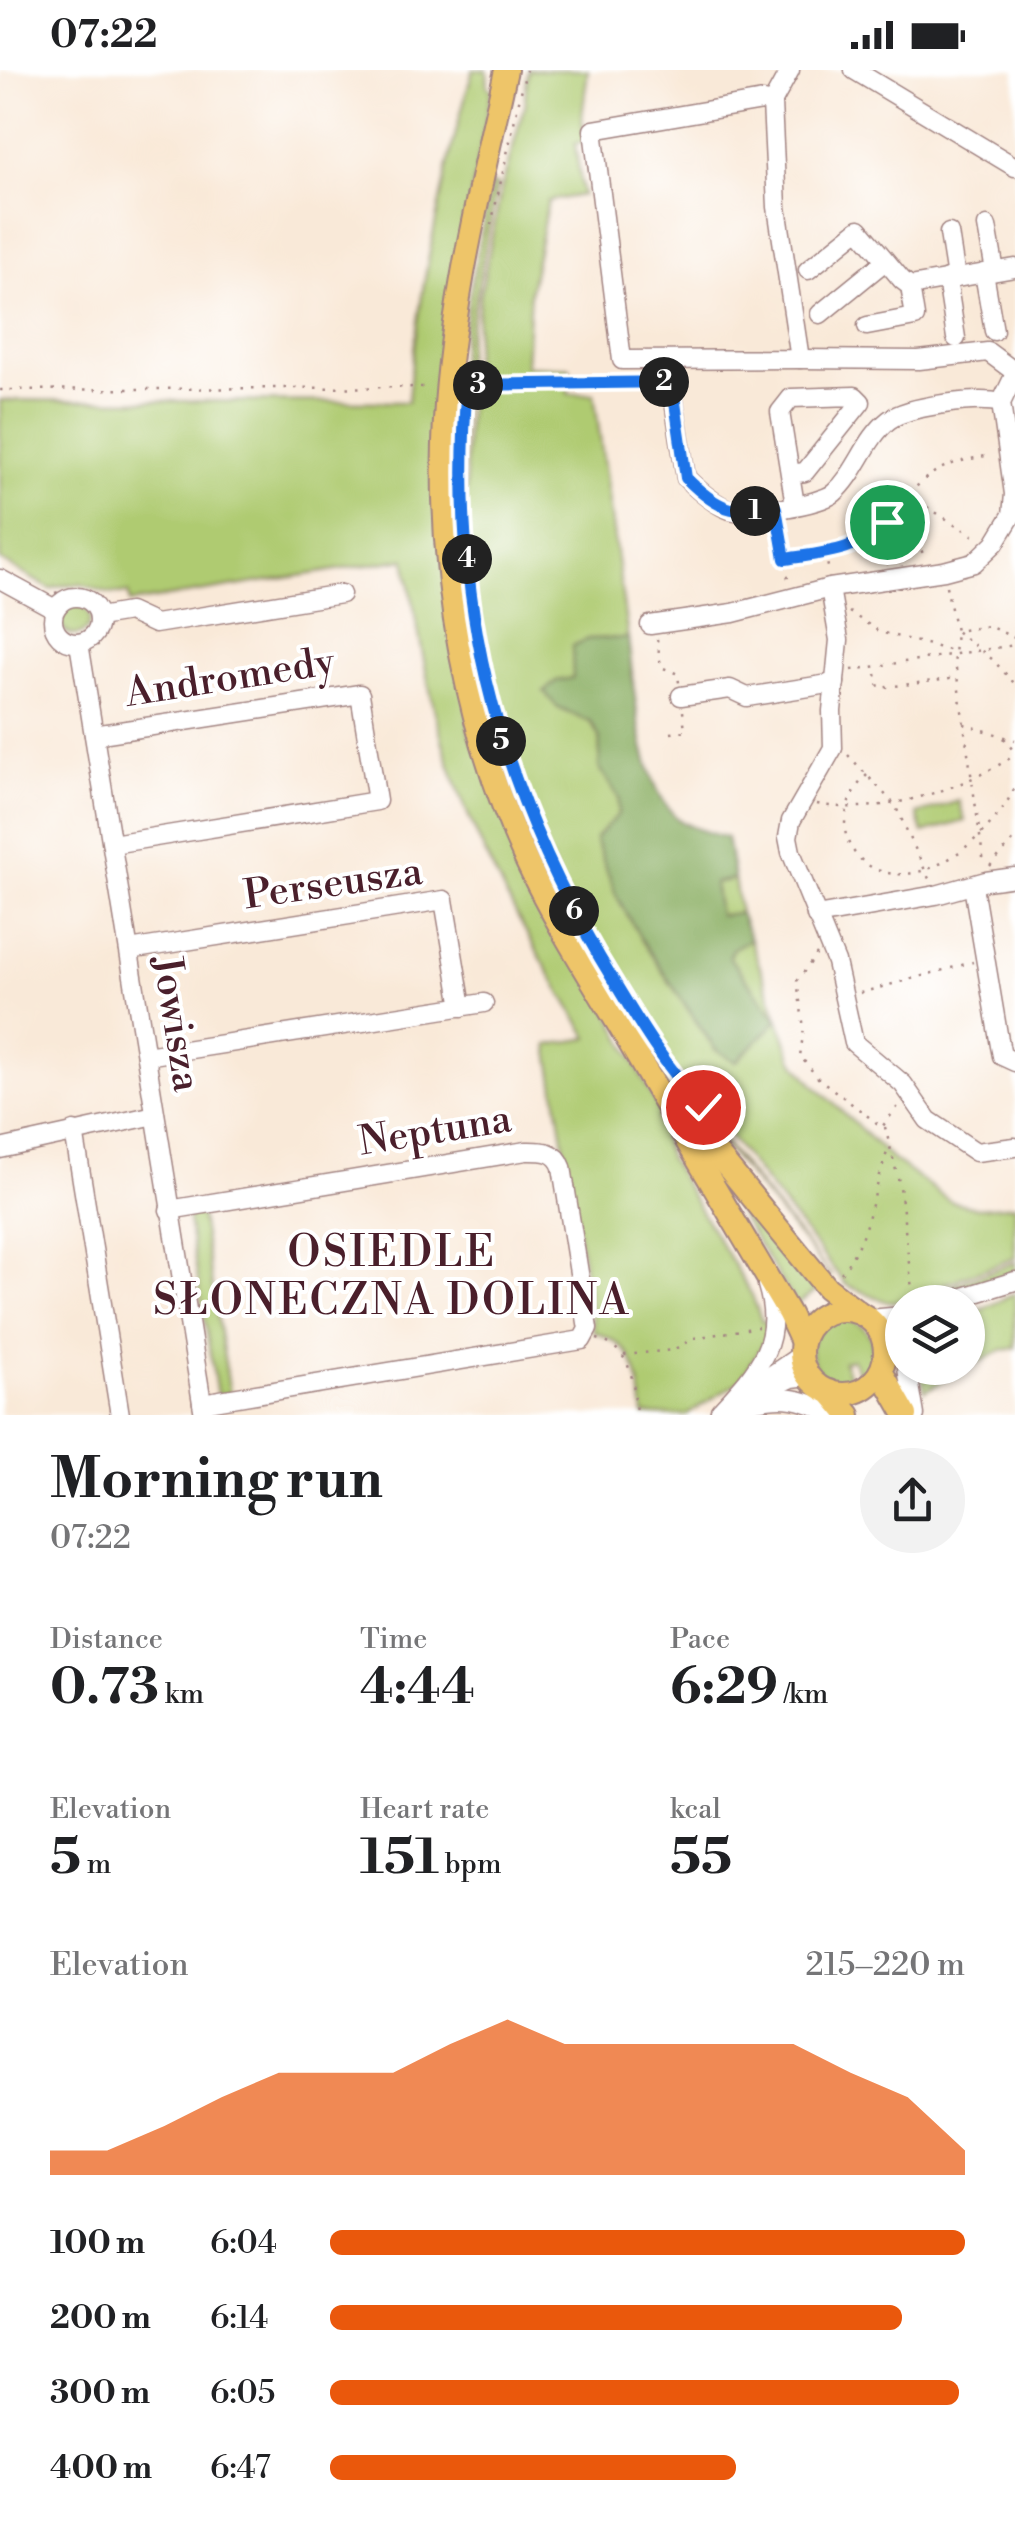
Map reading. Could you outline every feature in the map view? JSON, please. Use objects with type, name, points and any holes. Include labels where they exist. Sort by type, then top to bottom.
[{"type":"main road","points":[[506,70],[466,257],[457,386],[444,474],[455,619],[476,724],[511,824],[536,879],[648,1055],[763,1269],[804,1357],[850,1415]]},
{"type":"main road","points":[[648,1055],[827,1288],[878,1328],[885,1343]]},
{"type":"main road","points":[[804,1357],[808,1328],[831,1311],[846,1310],[865,1316]]},
{"type":"main road","points":[[829,1391],[853,1393],[864,1388],[885,1361]]},
{"type":"main road","points":[[898,1385],[906,1415]]},
{"type":"street","points":[[790,70],[772,103],[777,207],[800,359]]},
{"type":"street","points":[[854,70],[1015,167]]},
{"type":"street","points":[[654,625],[733,613],[974,563],[992,547],[1008,523],[1014,504],[1001,403],[1015,373],[988,352],[919,360],[622,360],[593,130],[762,101],[772,103]]},
{"type":"street","points":[[988,226],[994,331]]},
{"type":"street","points":[[808,270],[859,229],[910,286],[916,317],[867,326]]},
{"type":"street","points":[[949,233],[956,338]]},
{"type":"street","points":[[820,314],[885,261]]},
{"type":"street","points":[[910,286],[1015,268]]},
{"type":"street","points":[[671,361],[686,478],[732,511],[744,513],[814,502],[835,492],[892,418],[979,400],[1001,403]]},
{"type":"street","points":[[786,506],[790,474],[780,412],[784,403],[790,398],[855,396],[861,402],[805,472],[790,474]]},
{"type":"street","points":[[0,579],[54,609],[65,599],[80,597],[92,604],[99,616],[96,631],[79,643]]},
{"type":"street","points":[[831,592],[839,640],[834,740],[826,765],[791,821],[788,837],[795,867],[836,962],[854,1043],[896,1077],[928,1120],[976,1152],[1015,1147]]},
{"type":"street","points":[[99,616],[129,612],[155,624],[341,594]]},
{"type":"street","name":"Jowisza","points":[[54,609],[56,634],[79,643],[203,1409]]},
{"type":"street","points":[[682,696],[730,689],[746,697],[835,678]]},
{"type":"street","name":"Andromedy","points":[[94,735],[360,694],[377,801],[112,844]]},
{"type":"street","points":[[816,916],[1015,877]]},
{"type":"street","points":[[973,886],[1002,1056],[1015,1062]]},
{"type":"street","name":"Perseusza","points":[[129,950],[444,900],[462,1006]]},
{"type":"street","points":[[146,1056],[484,1003]]},
{"type":"street","points":[[0,1149],[155,1115]]},
{"type":"street","points":[[74,1131],[120,1415]]},
{"type":"street","name":"Neptuna","points":[[170,1210],[526,1151],[550,1152],[562,1167],[587,1337]]},
{"type":"street","points":[[716,1413],[762,1364],[770,1344],[773,1318],[763,1269]]},
{"type":"street","points":[[985,1292],[1015,1281]]},
{"type":"street","points":[[985,1295],[995,1289]]},
{"type":"street","points":[[865,1316],[885,1316]]},
{"type":"street","points":[[203,1409],[577,1343],[587,1337]]},
{"type":"street","points":[[716,1413],[804,1357]]},
{"type":"street","points":[[910,1385],[915,1415]]},
{"type":"street","points":[[716,1413],[780,1395],[801,1399],[834,1415]]},
{"type":"path","points":[[490,230],[526,70]]},
{"type":"path","points":[[470,348],[457,386],[464,518],[482,662]]},
{"type":"path","points":[[0,390],[672,382]]},
{"type":"path","points":[[785,559],[848,548],[870,537],[918,482],[943,466],[1007,453]]},
{"type":"path","points":[[906,498],[992,547]]},
{"type":"path","points":[[906,498],[938,572],[956,631],[957,678],[985,870],[1015,839]]},
{"type":"path","points":[[786,506],[785,559],[792,598]]},
{"type":"path","points":[[870,537],[888,564],[891,579]]},
{"type":"path","points":[[825,553],[831,592],[880,632],[954,653]]},
{"type":"path","points":[[654,625],[661,667],[678,674],[682,696],[685,730],[671,733]]},
{"type":"path","points":[[956,631],[988,626],[1015,638]]},
{"type":"path","points":[[956,631],[982,650],[1015,684]]},
{"type":"path","points":[[835,678],[1015,644]]},
{"type":"path","points":[[876,674],[879,688],[957,678]]},
{"type":"path","points":[[964,724],[1015,740]]},
{"type":"path","points":[[804,800],[820,806],[847,807],[938,792],[1015,754],[1002,736]]},
{"type":"path","points":[[834,740],[892,802],[936,895]]},
{"type":"path","points":[[502,743],[552,870],[628,1004]]},
{"type":"path","points":[[867,775],[851,793],[846,837],[860,860],[888,873],[924,868],[957,854],[1006,807],[1015,787]]},
{"type":"path","points":[[827,941],[797,982],[804,1028],[800,1056],[818,1078],[882,1127],[908,1092]]},
{"type":"path","points":[[844,996],[985,958]]},
{"type":"path","points":[[648,1055],[713,1120]]},
{"type":"path","points":[[884,1124],[905,1219],[913,1285]]},
{"type":"path","points":[[836,1278],[854,1255],[890,1146]]},
{"type":"path","points":[[624,1355],[673,1350],[694,1338],[765,1325]]},
{"type":"path","points":[[587,1337],[611,1343],[624,1355],[634,1380],[636,1415]]},
{"type":"green space","points":[[473,70],[487,70],[488,87],[492,89],[443,337],[469,734],[661,1115],[657,1118],[668,1157],[752,1295],[762,1322],[768,1322],[764,1342],[741,1380],[687,1415],[644,1415],[637,1374],[627,1353],[594,1332],[548,1045],[589,1038],[510,903],[461,797],[435,711],[405,559],[130,603],[128,593],[107,593],[84,585],[50,589],[0,560],[0,400],[408,402],[432,238]]},
{"type":"green space","points":[[528,70],[588,70],[582,117],[585,142],[575,144],[583,195],[548,201],[530,290],[526,366],[570,368],[568,394],[594,394],[628,638],[588,639],[573,646],[574,678],[558,708],[590,722],[600,738],[599,767],[619,798],[618,814],[610,826],[641,939],[715,1049],[734,968],[729,957],[732,949],[750,939],[793,1060],[892,1159],[950,1201],[978,1208],[1015,1205],[1015,1258],[942,1285],[885,1285],[885,1301],[846,1285],[662,1056],[563,887],[532,819],[504,742],[487,679],[466,517],[466,433],[479,302],[501,191],[524,106]]},
{"type":"green space","points":[[491,184],[497,185],[463,387],[460,482],[471,619],[492,719],[526,818],[558,890],[652,1051],[832,1277],[701,1119],[665,1082],[643,1050],[560,903],[501,762],[480,690],[465,616],[456,540],[453,463],[463,334]]},
{"type":"green space","points":[[75,605],[85,610],[90,620],[85,630],[75,635],[65,630],[60,620],[65,610]]},
{"type":"green space","points":[[628,638],[640,733],[653,780],[663,801],[681,821],[727,838],[734,879],[714,883],[719,915],[740,913],[750,939],[732,949],[729,957],[778,1020],[736,1062],[715,1049],[616,895],[595,839],[618,814],[619,798],[599,767],[600,738],[591,722],[558,708],[544,692],[556,681],[573,678],[572,646],[588,639]]},
{"type":"green space","points":[[959,801],[965,821],[923,833],[917,814]]},
{"type":"green space","points":[[734,879],[740,913],[719,916],[714,882]]},
{"type":"green space","points":[[674,1108],[817,1290],[796,1305]]},
{"type":"green space","points":[[200,1212],[230,1393],[217,1395],[187,1214]]},
{"type":"green space","points":[[1015,1262],[1015,1272],[972,1285],[954,1285]]},
{"type":"green space","points":[[1015,1293],[1015,1348],[985,1359],[985,1308]]},
{"type":"green space","points":[[845,1319],[869,1334],[873,1351],[861,1377],[852,1359],[843,1362],[852,1382],[823,1376],[811,1354],[818,1331]]},
{"type":"district","name":"OSIEDLE SŁONECZNA DOLINA","points":[[392,1277]]},
{"type":"route","points":[[703,1107],[660,1057],[578,919],[530,820],[502,743],[485,680],[467,560],[463,474],[467,385],[672,382],[686,478],[732,511],[776,508],[785,559],[848,548],[876,533],[887,522]]}]
